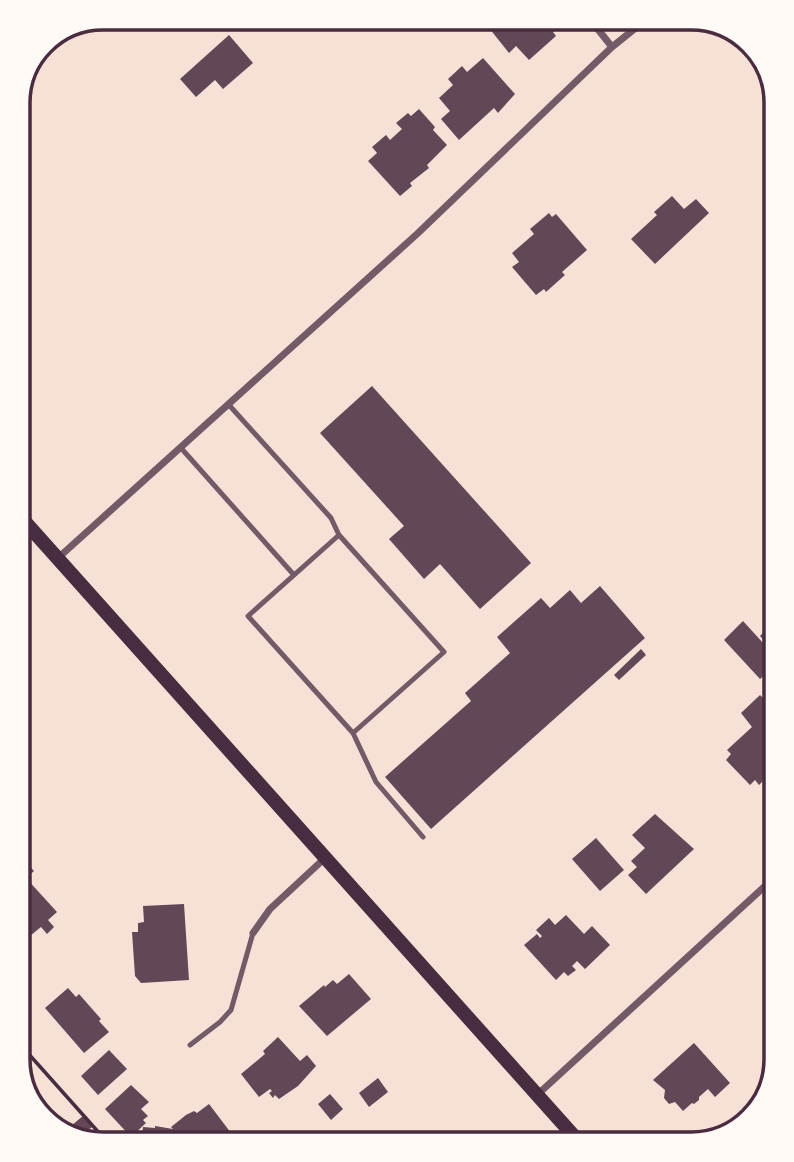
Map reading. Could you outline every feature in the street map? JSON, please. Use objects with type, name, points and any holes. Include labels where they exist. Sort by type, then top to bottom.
[{"type":"main road","points":[[30,528],[570,1132]]},
{"type":"street","points":[[599,30],[612,47]]},
{"type":"street","points":[[57,558],[451,202],[612,47],[633,30]]},
{"type":"street","points":[[253,933],[271,909],[326,858]]},
{"type":"street","points":[[537,1094],[764,888]]},
{"type":"lane","points":[[229,405],[331,518],[339,535],[444,652],[353,733]]},
{"type":"lane","points":[[181,448],[294,575]]},
{"type":"lane","points":[[339,535],[248,615],[353,733],[376,782],[423,837]]},
{"type":"lane","points":[[190,1045],[231,1010],[253,933]]},
{"type":"path","points":[[30,1055],[98,1132]]},
{"type":"building","points":[[491,30],[556,30],[553,32],[556,36],[529,60],[516,46],[509,53]]},
{"type":"building","points":[[229,35],[253,63],[223,89],[215,80],[196,97],[180,79]]},
{"type":"building","points":[[483,58],[515,94],[498,113],[494,108],[459,140],[441,119],[450,111],[439,98],[453,85],[448,79],[462,66],[467,72]]},
{"type":"building","points":[[419,109],[447,145],[427,165],[429,168],[410,183],[412,186],[400,196],[368,161],[377,153],[372,147],[386,135],[390,140],[402,129],[396,123],[408,113],[411,116]]},
{"type":"building","points":[[672,196],[684,209],[696,199],[709,213],[655,264],[631,239],[657,215],[654,212]]},
{"type":"building","points":[[549,213],[552,217],[556,214],[587,250],[562,272],[565,275],[546,292],[544,289],[536,295],[512,267],[519,262],[512,253],[534,234],[530,229]]},
{"type":"building","points":[[372,386],[531,563],[480,609],[440,564],[424,579],[389,539],[404,526],[320,433]]},
{"type":"building","points":[[600,586],[645,638],[431,829],[385,777],[471,701],[465,693],[510,653],[497,637],[541,598],[550,608],[570,590],[581,603]]},
{"type":"building","points":[[743,621],[764,644],[764,676],[760,679],[724,640]]},
{"type":"building","points":[[641,649],[646,655],[619,680],[614,675]]},
{"type":"building","points":[[760,695],[764,696],[764,780],[759,785],[755,780],[750,785],[726,760],[731,754],[727,750],[752,727],[741,713]]},
{"type":"building","points":[[655,814],[694,849],[646,894],[628,875],[637,867],[631,861],[645,848],[632,835]]},
{"type":"building","points":[[596,838],[624,870],[600,891],[572,859]]},
{"type":"building","points":[[30,882],[57,912],[48,920],[54,927],[47,934],[41,927],[30,936]]},
{"type":"building","points":[[184,904],[189,980],[141,983],[135,976],[132,932],[138,932],[138,923],[144,922],[143,906]]},
{"type":"building","points":[[566,915],[584,934],[592,926],[610,945],[585,969],[577,961],[572,966],[576,970],[568,976],[564,972],[556,980],[524,945],[537,934],[540,938],[542,936],[536,930],[549,918],[555,925]]},
{"type":"building","points":[[349,974],[371,999],[327,1036],[299,1006],[324,985],[325,987],[333,980],[337,984]]},
{"type":"building","points":[[68,988],[76,997],[79,994],[109,1032],[84,1053],[45,1008]]},
{"type":"building","points":[[278,1037],[300,1061],[307,1055],[316,1066],[298,1086],[279,1099],[275,1095],[273,1098],[269,1093],[272,1091],[270,1089],[259,1097],[241,1074],[265,1054],[263,1051]]},
{"type":"building","points":[[694,1043],[730,1083],[715,1097],[708,1089],[699,1100],[683,1111],[675,1102],[669,1104],[664,1098],[665,1090],[653,1080]]},
{"type":"building","points":[[109,1050],[127,1069],[98,1095],[81,1076]]},
{"type":"building","points":[[378,1078],[388,1092],[369,1107],[359,1093]]},
{"type":"building","points":[[131,1085],[149,1102],[141,1109],[148,1116],[143,1120],[146,1123],[136,1132],[126,1132],[105,1109]]},
{"type":"building","points":[[330,1094],[343,1109],[331,1120],[318,1104]]},
{"type":"building","points":[[209,1104],[230,1132],[142,1132],[143,1127],[173,1129],[171,1127],[186,1115],[194,1111],[197,1113]]},
{"type":"building","points":[[84,1115],[93,1126],[88,1131],[72,1125]]}]
